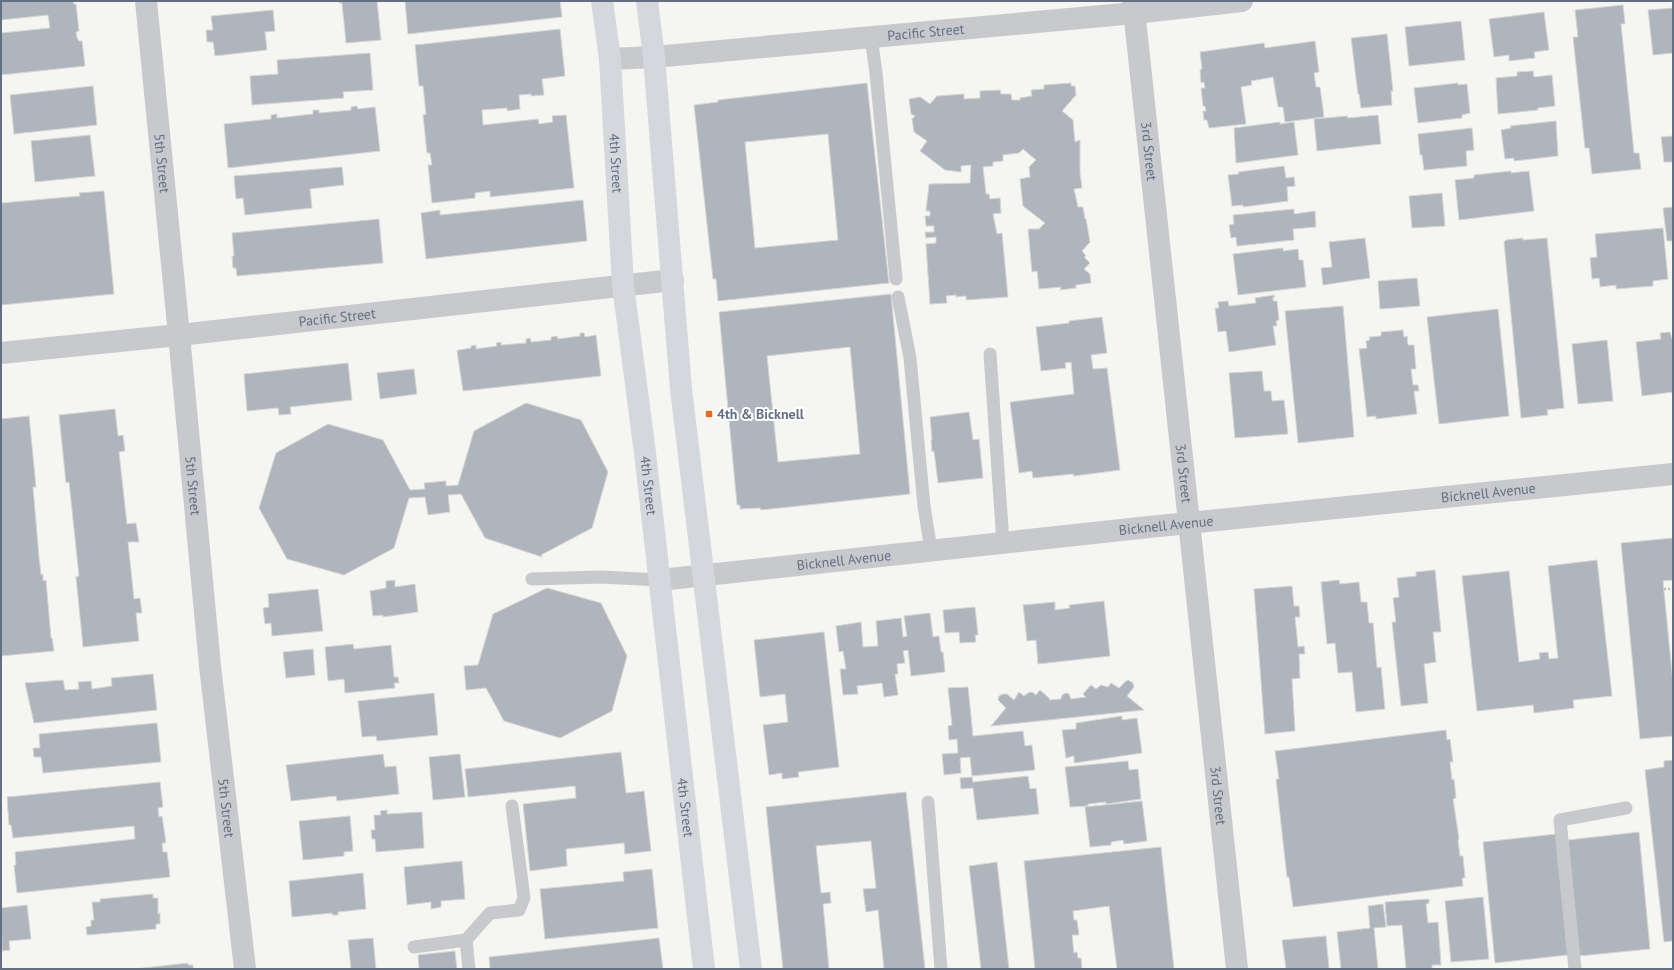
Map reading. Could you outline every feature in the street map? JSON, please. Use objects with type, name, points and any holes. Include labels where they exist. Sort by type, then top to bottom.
[{"type":"street","name":"5th Street","points":[[146,1],[180,335],[211,673],[246,969]]},
{"type":"street","name":"4th Street","points":[[602,1],[610,60],[623,285],[645,453],[704,969]]},
{"type":"street","points":[[647,1],[654,57],[681,389],[751,969]]},
{"type":"street","name":"Pacific Street","points":[[610,60],[871,37],[1134,7],[1242,1]]},
{"type":"street","name":"3rd Street","points":[[1134,7],[1237,969]]},
{"type":"street","name":"Pacific Street","points":[[1,353],[180,335],[673,280]]},
{"type":"street","name":"Bicknell Avenue","points":[[660,580],[931,550],[1673,474]]},
{"type":"lane","points":[[871,37],[876,73],[896,279]]},
{"type":"lane","points":[[898,297],[910,358],[924,506],[931,550]]},
{"type":"lane","points":[[990,354],[1003,543]]},
{"type":"lane","points":[[532,579],[601,577],[660,580]]},
{"type":"lane","points":[[928,802],[941,969]]},
{"type":"lane","points":[[414,947],[466,940],[490,913],[519,910],[524,898],[512,806]]},
{"type":"lane","points":[[1575,969],[1560,820],[1626,808]]},
{"type":"lane","points":[[466,940],[469,969]]},
{"type":"path","points":[[1664,589],[1673,590]]},
{"type":"building","points":[[1,1],[73,1],[74,4],[76,4],[79,31],[76,32],[77,38],[79,41],[82,41],[85,66],[1,75],[1,33],[50,28],[48,15],[1,20]]},
{"type":"building","points":[[339,1],[377,1],[381,40],[346,43],[342,3],[339,3]]},
{"type":"building","points":[[405,1],[560,1],[562,17],[408,34]]},
{"type":"building","points":[[1623,5],[1625,24],[1621,24],[1634,153],[1639,153],[1641,169],[1592,174],[1589,148],[1585,148],[1573,37],[1578,37],[1575,10]]},
{"type":"building","points":[[1673,8],[1673,53],[1653,55],[1648,10]]},
{"type":"building","points":[[273,10],[275,31],[265,32],[267,50],[215,56],[213,42],[207,42],[206,30],[213,30],[211,16]]},
{"type":"building","points":[[1544,12],[1549,50],[1534,52],[1535,58],[1509,61],[1509,55],[1494,57],[1489,19]]},
{"type":"building","points":[[1461,21],[1465,60],[1409,66],[1405,27]]},
{"type":"building","points":[[560,29],[565,76],[542,79],[544,95],[519,95],[520,109],[507,111],[507,108],[482,110],[483,125],[538,119],[539,124],[553,122],[552,116],[566,115],[574,188],[490,197],[490,191],[475,193],[475,198],[432,203],[428,165],[432,165],[430,153],[427,153],[423,115],[426,114],[423,86],[419,86],[415,45]]},
{"type":"building","points":[[1387,34],[1393,91],[1391,91],[1392,105],[1361,108],[1351,38]]},
{"type":"building","points":[[1315,41],[1319,72],[1314,73],[1316,87],[1320,87],[1324,117],[1285,122],[1283,107],[1278,107],[1273,77],[1251,81],[1252,85],[1241,87],[1246,124],[1209,128],[1207,120],[1204,120],[1203,111],[1206,111],[1205,106],[1203,106],[1201,88],[1205,88],[1204,82],[1201,83],[1200,70],[1202,69],[1200,52],[1264,43],[1265,48]]},
{"type":"building","points":[[370,53],[373,90],[343,92],[344,98],[252,105],[250,76],[278,74],[277,60]]},
{"type":"building","points":[[1533,71],[1534,77],[1552,75],[1555,106],[1538,108],[1538,110],[1498,114],[1496,78],[1517,76],[1517,72]]},
{"type":"building","points":[[867,83],[889,283],[718,301],[716,279],[713,279],[694,105],[718,102],[718,100]],"holes":[[[828,134],[838,240],[755,248],[745,142]]]},
{"type":"building","points":[[1071,83],[1071,86],[1075,86],[1076,95],[1062,111],[1073,120],[1075,142],[1080,140],[1080,173],[1082,188],[1074,189],[1078,207],[1083,207],[1086,219],[1090,242],[1082,251],[1086,256],[1084,257],[1090,263],[1084,269],[1090,274],[1091,283],[1076,285],[1076,288],[1060,290],[1061,287],[1039,289],[1037,271],[1032,272],[1028,229],[1039,229],[1045,223],[1023,206],[1020,179],[1030,177],[1029,167],[1036,160],[1023,149],[1019,153],[1003,155],[1003,161],[993,162],[993,166],[983,167],[986,194],[989,194],[990,199],[1000,198],[1001,213],[993,214],[997,234],[1002,233],[1008,297],[966,300],[966,296],[956,297],[956,295],[946,296],[947,303],[930,304],[926,244],[936,243],[936,237],[926,238],[925,232],[934,232],[934,226],[926,226],[925,216],[930,216],[930,211],[926,211],[929,184],[970,183],[971,165],[961,166],[961,172],[945,170],[920,151],[927,141],[914,132],[912,119],[915,116],[911,114],[909,99],[920,97],[930,104],[937,96],[964,94],[964,99],[980,98],[980,91],[1000,90],[1001,94],[1011,94],[1012,100],[1020,100],[1020,98],[1032,96],[1031,90],[1044,89],[1044,85]]},
{"type":"building","points":[[1458,83],[1458,85],[1467,84],[1470,113],[1462,115],[1462,118],[1418,123],[1414,88]]},
{"type":"building","points":[[93,86],[97,125],[14,134],[10,95]]},
{"type":"building","points":[[357,106],[358,109],[375,107],[380,151],[228,168],[224,124],[271,119],[271,115],[277,114],[277,118],[313,114],[313,110],[319,110],[319,113],[351,110],[351,107]]},
{"type":"building","points":[[1378,115],[1381,144],[1317,151],[1314,119]]},
{"type":"building","points":[[1556,121],[1558,156],[1514,161],[1514,158],[1505,159],[1501,130],[1511,128],[1510,126]]},
{"type":"building","points":[[1280,122],[1280,124],[1294,122],[1298,155],[1236,163],[1234,128]]},
{"type":"building","points":[[1472,128],[1474,150],[1466,151],[1467,166],[1424,170],[1422,155],[1420,155],[1418,134]]},
{"type":"building","points":[[90,135],[95,176],[35,182],[31,141]]},
{"type":"building","points":[[1673,136],[1673,162],[1664,162],[1661,137]]},
{"type":"building","points":[[1284,166],[1286,178],[1294,177],[1295,186],[1287,187],[1288,201],[1243,207],[1243,205],[1232,206],[1228,175],[1239,174],[1238,172]]},
{"type":"building","points":[[342,167],[344,185],[310,189],[312,208],[245,215],[243,198],[236,199],[234,176]]},
{"type":"building","points":[[1511,171],[1511,173],[1529,171],[1534,211],[1459,220],[1455,180],[1474,178],[1474,175]]},
{"type":"building","points":[[104,191],[114,294],[1,305],[1,203],[80,196],[79,193]]},
{"type":"building","points":[[1442,193],[1445,226],[1412,228],[1409,196]]},
{"type":"building","points":[[583,200],[587,241],[426,259],[421,213],[440,210],[440,215]]},
{"type":"building","points":[[1673,207],[1673,252],[1672,241],[1667,241],[1663,208]]},
{"type":"building","points":[[1294,209],[1294,214],[1315,211],[1316,227],[1293,229],[1294,240],[1237,246],[1236,237],[1231,238],[1229,225],[1234,224],[1233,215]]},
{"type":"building","points":[[379,219],[383,263],[237,276],[236,268],[233,268],[232,256],[234,256],[232,233]]},
{"type":"building","points":[[1663,228],[1668,279],[1653,281],[1653,286],[1616,289],[1616,285],[1600,287],[1599,278],[1592,279],[1590,258],[1597,257],[1595,234]]},
{"type":"building","points":[[1365,238],[1370,278],[1323,285],[1321,268],[1332,267],[1329,242]]},
{"type":"building","points":[[1523,238],[1523,240],[1547,238],[1564,408],[1547,410],[1548,415],[1521,418],[1504,242],[1506,240]]},
{"type":"building","points":[[1283,248],[1283,251],[1298,249],[1299,260],[1303,260],[1306,287],[1238,295],[1233,254]]},
{"type":"building","points":[[1417,278],[1420,306],[1380,309],[1378,281]]},
{"type":"building","points":[[891,294],[910,494],[761,510],[760,508],[740,509],[740,505],[737,505],[719,312]],"holes":[[[850,347],[860,454],[778,462],[767,356]]]},
{"type":"building","points":[[1274,295],[1275,297],[1273,297],[1273,301],[1277,301],[1279,320],[1276,321],[1277,326],[1273,326],[1276,345],[1229,352],[1226,331],[1218,332],[1215,308],[1219,308],[1218,302],[1228,301],[1229,306],[1256,303],[1255,298]]},
{"type":"building","points":[[1343,306],[1354,437],[1298,443],[1285,311]]},
{"type":"building","points":[[1498,309],[1509,416],[1439,424],[1427,317]]},
{"type":"building","points":[[1102,317],[1107,353],[1091,355],[1093,369],[1107,368],[1120,470],[1074,476],[1073,474],[1033,478],[1032,471],[1019,473],[1010,402],[1074,394],[1071,362],[1065,363],[1066,368],[1041,371],[1036,327]]},
{"type":"building","points":[[1403,330],[1404,337],[1407,336],[1408,345],[1414,345],[1416,369],[1411,369],[1413,385],[1418,385],[1419,391],[1414,391],[1417,414],[1376,419],[1376,416],[1367,417],[1359,349],[1367,348],[1366,341],[1370,340],[1369,337],[1381,336],[1381,332]]},
{"type":"building","points":[[1670,332],[1673,342],[1673,392],[1642,396],[1636,342],[1661,339],[1660,333]]},
{"type":"building","points":[[580,333],[584,333],[585,337],[596,335],[601,376],[463,391],[457,351],[459,350],[471,348],[471,346],[476,345],[476,349],[497,346],[496,343],[501,342],[501,345],[526,343],[526,339],[530,338],[531,342],[551,340],[551,337],[557,336],[558,339],[580,336]]},
{"type":"building","points":[[1607,340],[1613,401],[1578,404],[1572,344]]},
{"type":"building","points":[[348,363],[352,400],[290,407],[291,414],[279,415],[278,408],[247,411],[244,374]]},
{"type":"building","points":[[414,369],[417,394],[380,399],[377,373]]},
{"type":"building","points":[[1262,371],[1264,391],[1271,391],[1272,401],[1284,400],[1288,434],[1235,438],[1229,373]]},
{"type":"building","points":[[526,403],[581,420],[608,472],[592,528],[541,555],[542,557],[485,538],[461,494],[448,495],[450,512],[428,515],[425,497],[409,498],[394,548],[344,575],[287,559],[259,508],[276,453],[328,424],[383,440],[410,490],[425,489],[424,483],[446,481],[446,486],[458,485],[474,431]]},
{"type":"building","points":[[115,409],[118,436],[123,435],[125,451],[119,452],[127,524],[136,523],[139,542],[128,542],[134,599],[140,598],[142,613],[136,613],[139,641],[83,647],[76,577],[79,576],[69,482],[66,483],[59,415]]},
{"type":"building","points":[[969,412],[973,440],[979,439],[983,478],[938,483],[934,451],[932,452],[930,417]]},
{"type":"building","points":[[29,416],[36,487],[33,487],[39,557],[41,575],[43,574],[43,581],[46,580],[51,638],[54,651],[1,656],[1,419]]},
{"type":"building","points":[[1673,538],[1673,580],[1663,581],[1673,683],[1673,736],[1640,739],[1621,543]]},
{"type":"building","points":[[1597,560],[1612,696],[1573,700],[1574,708],[1534,713],[1533,705],[1477,711],[1462,576],[1509,571],[1519,662],[1540,659],[1539,653],[1548,652],[1549,659],[1558,658],[1548,566]]},
{"type":"building","points":[[1435,570],[1441,632],[1433,632],[1436,662],[1424,664],[1428,703],[1401,706],[1392,622],[1396,622],[1393,598],[1399,597],[1397,578],[1416,576],[1416,572]]},
{"type":"building","points":[[395,580],[395,587],[415,584],[418,612],[383,617],[383,615],[373,616],[370,591],[386,588],[386,581]]},
{"type":"building","points":[[1339,580],[1340,584],[1359,582],[1361,602],[1367,602],[1369,623],[1373,623],[1377,668],[1381,667],[1385,709],[1356,712],[1352,672],[1338,673],[1335,643],[1327,644],[1321,582]]},
{"type":"building","points":[[1292,586],[1294,606],[1299,606],[1300,617],[1295,617],[1298,647],[1304,646],[1305,654],[1299,654],[1300,678],[1292,679],[1295,731],[1265,734],[1254,589]]},
{"type":"building","points":[[547,588],[601,603],[627,656],[612,711],[560,738],[504,721],[486,688],[466,690],[464,666],[478,665],[493,614]]},
{"type":"building","points":[[318,589],[323,631],[272,636],[271,623],[265,624],[263,608],[269,607],[268,594]]},
{"type":"building","points":[[1104,601],[1110,656],[1038,664],[1036,640],[1027,641],[1023,605],[1055,602],[1055,610],[1070,608],[1069,605]]},
{"type":"building","points":[[975,607],[978,635],[975,635],[976,642],[960,643],[959,632],[945,633],[943,610]]},
{"type":"building","points":[[930,613],[933,637],[939,636],[941,652],[943,652],[945,672],[911,676],[908,650],[903,651],[905,663],[897,664],[898,674],[895,674],[898,695],[884,697],[882,683],[857,686],[858,694],[843,695],[840,669],[846,669],[843,651],[839,652],[836,626],[861,622],[863,647],[878,646],[876,621],[901,618],[903,637],[907,636],[904,616]]},
{"type":"building","points":[[824,632],[839,767],[798,772],[799,777],[782,779],[782,773],[769,775],[763,725],[788,722],[785,694],[760,697],[754,640]]},
{"type":"building","points":[[353,644],[354,649],[391,645],[394,677],[398,677],[399,683],[394,683],[395,688],[345,693],[344,679],[328,681],[325,647]]},
{"type":"building","points":[[313,649],[315,675],[286,678],[283,652]]},
{"type":"building","points":[[153,674],[157,710],[34,723],[25,683],[63,680],[65,690],[79,689],[78,682],[91,681],[92,689],[112,686],[111,678]]},
{"type":"building","points":[[1128,680],[1133,683],[1134,687],[1127,696],[1144,710],[991,726],[1006,708],[998,700],[999,696],[1003,694],[1007,694],[1014,700],[1019,692],[1024,696],[1032,692],[1036,695],[1040,690],[1050,699],[1049,700],[1061,699],[1062,695],[1066,693],[1069,694],[1071,699],[1086,697],[1083,694],[1091,685],[1096,689],[1101,685],[1108,687],[1111,683],[1119,688]]},
{"type":"building","points":[[968,687],[973,736],[1023,731],[1025,746],[1032,745],[1035,770],[972,776],[970,757],[960,758],[961,773],[944,775],[942,754],[958,753],[957,739],[949,740],[948,726],[952,725],[948,688]]},
{"type":"building","points":[[434,693],[438,735],[377,741],[376,736],[362,737],[358,701]]},
{"type":"building","points":[[1122,716],[1122,720],[1137,718],[1142,753],[1074,763],[1074,756],[1066,758],[1062,730],[1076,729],[1076,723]]},
{"type":"building","points":[[157,723],[161,762],[43,773],[41,757],[34,757],[33,748],[40,748],[39,734]]},
{"type":"building","points":[[1446,730],[1447,740],[1450,739],[1453,762],[1450,762],[1452,780],[1454,779],[1456,798],[1453,799],[1460,856],[1463,856],[1465,878],[1462,878],[1463,886],[1293,907],[1289,877],[1287,877],[1276,779],[1279,779],[1275,751]]},
{"type":"building","points":[[621,752],[626,793],[644,791],[651,851],[625,854],[624,843],[566,849],[567,866],[530,871],[523,804],[576,798],[575,786],[468,797],[465,769]]},
{"type":"building","points":[[383,754],[385,767],[396,766],[399,794],[337,801],[336,796],[291,801],[286,765]]},
{"type":"building","points":[[460,754],[465,797],[433,800],[429,757]]},
{"type":"building","points":[[1673,760],[1673,941],[1664,942],[1645,770],[1664,767],[1664,761]]},
{"type":"building","points":[[1128,761],[1129,770],[1138,769],[1141,799],[1070,807],[1065,767]]},
{"type":"building","points":[[1028,776],[1030,789],[1036,788],[1039,814],[977,820],[973,788],[961,789],[960,778],[972,777],[973,782]]},
{"type":"building","points":[[160,782],[163,807],[158,808],[159,817],[162,816],[166,843],[162,843],[163,852],[167,852],[170,877],[17,893],[14,865],[16,865],[15,852],[135,839],[134,826],[13,838],[11,825],[9,825],[7,797]]},
{"type":"building","points":[[906,792],[925,969],[884,969],[878,910],[866,912],[863,889],[876,888],[871,841],[816,846],[821,893],[830,892],[831,903],[823,904],[829,969],[783,969],[766,807]]},
{"type":"building","points":[[1142,801],[1147,841],[1124,844],[1123,840],[1111,842],[1111,845],[1090,847],[1085,807]]},
{"type":"building","points":[[387,810],[387,814],[422,812],[424,848],[376,852],[375,839],[372,839],[371,830],[375,830],[374,815],[381,815],[380,811]]},
{"type":"building","points":[[350,816],[353,851],[344,852],[344,856],[303,860],[299,821]]},
{"type":"building","points":[[1639,832],[1650,949],[1579,956],[1568,840]]},
{"type":"building","points":[[1556,834],[1568,955],[1495,963],[1483,842]]},
{"type":"building","points":[[1161,847],[1174,969],[1117,969],[1109,906],[1073,911],[1074,920],[1077,920],[1079,935],[1072,935],[1074,953],[1077,952],[1078,958],[1081,958],[1082,969],[1035,969],[1024,861]]},
{"type":"building","points":[[462,861],[465,899],[441,901],[441,907],[431,909],[431,902],[407,905],[404,867]]},
{"type":"building","points":[[997,862],[1009,969],[981,969],[969,866]]},
{"type":"building","points":[[652,869],[658,928],[545,939],[540,889],[624,881],[623,872]]},
{"type":"building","points":[[363,873],[366,909],[338,912],[338,915],[332,915],[332,913],[292,917],[289,881]]},
{"type":"building","points":[[153,894],[153,898],[158,898],[158,914],[160,913],[160,924],[156,924],[156,929],[87,935],[86,927],[91,926],[91,920],[94,920],[92,902],[100,902],[100,899]]},
{"type":"building","points":[[1483,897],[1489,959],[1451,962],[1445,901]]},
{"type":"building","points":[[1429,899],[1429,903],[1426,904],[1428,923],[1438,922],[1441,965],[1432,965],[1432,969],[1406,969],[1402,925],[1387,926],[1385,902]]},
{"type":"building","points":[[1383,904],[1386,927],[1374,928],[1378,969],[1341,969],[1337,932],[1370,928],[1368,906]]},
{"type":"building","points":[[27,905],[31,939],[9,941],[10,950],[2,951],[1,908]]},
{"type":"building","points":[[1326,936],[1329,969],[1286,969],[1282,940]]},
{"type":"building","points":[[373,938],[376,969],[351,969],[348,940]]},
{"type":"building","points":[[659,938],[663,969],[490,969],[489,957]]},
{"type":"building","points":[[455,951],[457,969],[419,969],[418,955]]},
{"type":"building","points":[[188,963],[188,965],[193,965],[193,969],[135,969]]},
{"type":"place","name":"4th & Bicknell","points":[[709,414]]}]
